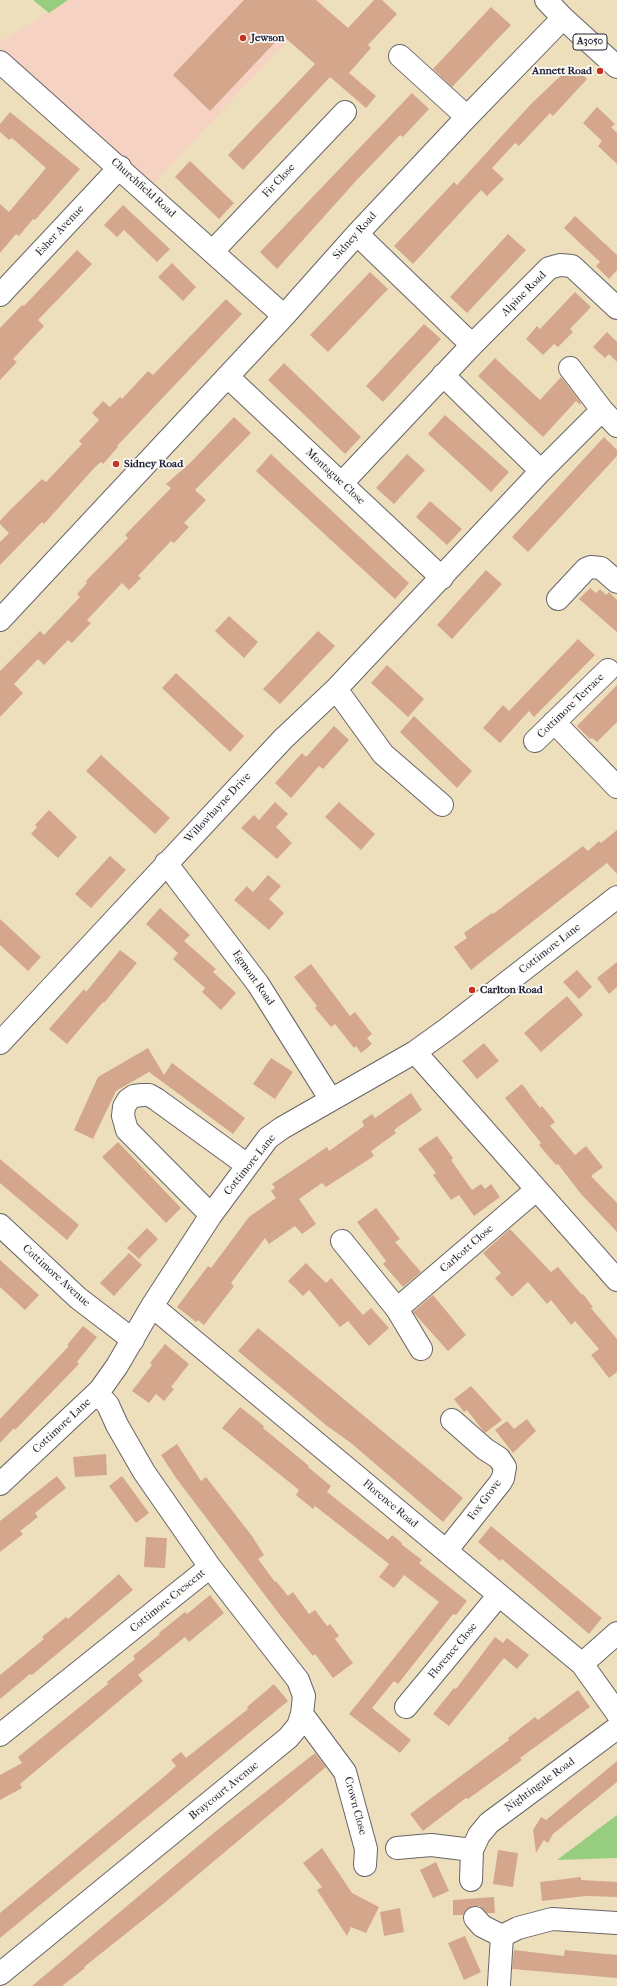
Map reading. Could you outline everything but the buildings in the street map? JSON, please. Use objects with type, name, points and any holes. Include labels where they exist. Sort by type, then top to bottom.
[{"type":"street","name":"A3050","points":[[546,0],[563,18],[617,67]]},
{"type":"street","name":"Sidney Road","points":[[0,620],[228,377],[466,116],[563,18]]},
{"type":"street","points":[[400,56],[466,116]]},
{"type":"street","name":"Churchfield Road","points":[[0,62],[120,167],[284,316]]},
{"type":"street","name":"Fir Close","points":[[213,251],[345,112]]},
{"type":"street","name":"Esher Avenue","points":[[0,295],[120,167]]},
{"type":"street","points":[[357,234],[472,345]]},
{"type":"street","name":"Alpine Road","points":[[342,483],[443,375],[549,268],[560,265],[572,266],[617,308]]},
{"type":"street","points":[[570,368],[602,410],[617,426]]},
{"type":"street","points":[[443,375],[541,471]]},
{"type":"street","name":"Montague Close","points":[[228,377],[442,578]]},
{"type":"street","name":"Willowhayne Drive","points":[[0,1043],[283,739],[336,689],[541,471],[602,410]]},
{"type":"street","points":[[558,599],[586,569],[591,567],[601,568],[617,582]]},
{"type":"street","name":"Cottimore Terrace","points":[[534,741],[608,670]]},
{"type":"street","points":[[336,689],[383,754],[442,805]]},
{"type":"street","points":[[554,722],[617,787]]},
{"type":"street","name":"Egmont Road","points":[[166,863],[258,984],[331,1100]]},
{"type":"street","name":"Cottimore Lane","points":[[0,1484],[97,1393],[117,1366],[152,1306],[211,1214],[268,1138],[282,1128],[415,1052],[447,1029],[617,897]]},
{"type":"street","points":[[415,1052],[617,1280]]},
{"type":"street","points":[[211,1214],[127,1130],[123,1116],[124,1107],[128,1100],[134,1096],[142,1095],[156,1099],[247,1165]]},
{"type":"street","name":"Carlcott Close","points":[[397,1309],[536,1190]]},
{"type":"street","name":"Cottimore Avenue","points":[[0,1224],[78,1298],[116,1326],[132,1340]]},
{"type":"street","points":[[342,1241],[397,1309],[421,1349]]},
{"type":"street","name":"Florence Road","points":[[152,1306],[582,1664],[617,1713]]},
{"type":"street","name":"Cottimore Crescent","points":[[0,1735],[210,1567],[144,1472],[117,1425],[108,1405],[97,1393]]},
{"type":"street","name":"Fox Grove","points":[[446,1550],[500,1483],[503,1478],[505,1467],[499,1458],[485,1449],[452,1420]]},
{"type":"street","name":"Braycourt Avenue","points":[[0,1974],[288,1738],[298,1726],[302,1714],[304,1696],[298,1680],[210,1567]]},
{"type":"street","name":"Florence Close","points":[[406,1707],[499,1595]]},
{"type":"street","points":[[582,1664],[617,1633]]},
{"type":"street","name":"Crown Close","points":[[302,1714],[345,1772],[366,1849],[365,1865]]},
{"type":"street","name":"Nightingale Road","points":[[471,1880],[472,1850],[479,1835],[489,1823],[617,1728]]},
{"type":"street","points":[[397,1848],[431,1845],[472,1850]]},
{"type":"street","points":[[475,1918],[482,1926],[502,1936]]},
{"type":"street","points":[[502,1936],[518,1928],[552,1919],[617,1923]]},
{"type":"street","points":[[499,1984],[502,1936]]},
{"type":"shaded area","points":[[68,0],[325,0],[147,191],[99,149],[0,47],[0,42]]},
{"type":"green space","points":[[33,0],[68,0],[49,13]]},
{"type":"green space","points":[[617,1815],[617,1858],[557,1860]]},
{"type":"place","name":"Jewson","points":[[243,38]]},
{"type":"place","name":"Annett Road","points":[[600,71]]},
{"type":"place","name":"Sidney Road","points":[[116,464]]},
{"type":"place","name":"Carlton Road","points":[[472,990]]}]
